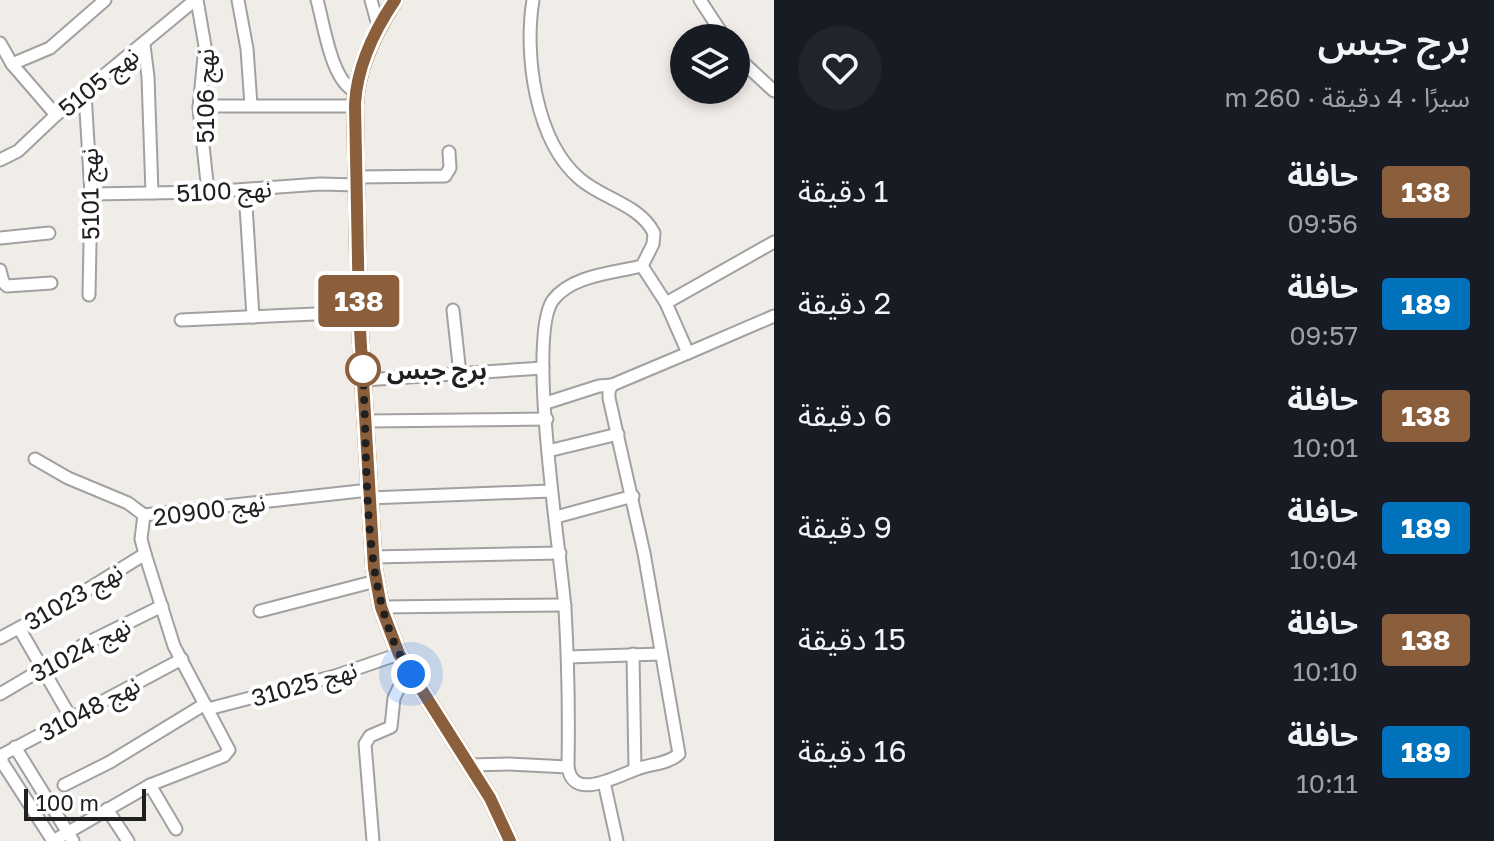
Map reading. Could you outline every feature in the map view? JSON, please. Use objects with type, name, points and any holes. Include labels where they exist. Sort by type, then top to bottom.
[{"type":"main road","points":[[395,0],[368,49],[355,91],[359,312],[376,581],[381,607],[399,654],[490,798],[510,841]]},
{"type":"street","points":[[12,64],[50,48],[105,0]]},
{"type":"street","name":"نهج 5105","points":[[0,160],[18,151],[56,115],[196,0]]},
{"type":"street","name":"نهج 5106","points":[[196,0],[205,46],[199,106],[208,192]]},
{"type":"street","points":[[238,0],[247,49],[251,105]]},
{"type":"street","points":[[317,0],[337,73],[348,88],[355,91]]},
{"type":"street","points":[[371,0],[379,29]]},
{"type":"street","points":[[533,0],[530,51],[537,99],[547,131],[557,150],[580,179],[639,214],[654,233],[653,244],[642,266],[580,281],[564,289],[551,303],[546,319],[543,368],[548,451],[565,605],[568,767],[574,783],[604,782],[635,769],[674,759],[679,754],[633,496],[609,398],[612,385]]},
{"type":"street","points":[[700,0],[716,24]]},
{"type":"street","points":[[0,43],[12,64],[56,115]]},
{"type":"street","points":[[144,45],[152,193]]},
{"type":"street","points":[[750,69],[774,91]]},
{"type":"street","name":"نهج 5101","points":[[85,93],[91,194],[89,295]]},
{"type":"street","points":[[199,106],[355,106]]},
{"type":"street","name":"نهج 5100","points":[[91,194],[208,192],[445,176],[450,168],[449,152]]},
{"type":"street","points":[[245,190],[253,317]]},
{"type":"street","points":[[0,238],[49,233]]},
{"type":"street","points":[[666,303],[774,242]]},
{"type":"street","points":[[642,266],[666,303],[688,353]]},
{"type":"street","points":[[2,276],[7,286],[49,283]]},
{"type":"street","points":[[453,310],[460,374]]},
{"type":"street","points":[[181,320],[359,312]]},
{"type":"street","points":[[546,403],[599,386],[612,385],[774,317]]},
{"type":"street","points":[[364,380],[543,368]]},
{"type":"street","points":[[367,421],[547,419]]},
{"type":"street","points":[[548,451],[618,434]]},
{"type":"street","points":[[35,459],[68,478],[128,503],[144,515]]},
{"type":"street","name":"نهج 20900","points":[[150,785],[228,753],[228,745],[174,646],[141,539],[144,515],[369,494],[551,491]]},
{"type":"street","points":[[556,517],[633,496]]},
{"type":"street","points":[[374,557],[560,553]]},
{"type":"street","name":"نهج 31023","points":[[0,638],[69,601],[145,554]]},
{"type":"street","points":[[260,611],[376,581]]},
{"type":"street","points":[[381,607],[565,605]]},
{"type":"street","name":"نهج 31024","points":[[0,694],[83,645],[162,606]]},
{"type":"street","points":[[19,628],[71,718]]},
{"type":"street","name":"نهج 31025","points":[[64,785],[110,762],[204,704],[335,676],[399,654]]},
{"type":"street","points":[[633,654],[635,769]]},
{"type":"street","points":[[568,657],[661,654]]},
{"type":"street","name":"نهج 31048","points":[[53,841],[2,762],[4,752],[182,659]]},
{"type":"street","points":[[373,841],[365,744],[370,736],[391,727],[394,698],[408,669]]},
{"type":"street","points":[[15,747],[70,837]]},
{"type":"street","points":[[470,765],[568,767]]},
{"type":"street","points":[[604,782],[617,841]]},
{"type":"street","points":[[53,841],[70,837],[107,809],[150,785],[176,829]]},
{"type":"street","points":[[107,809],[128,841]]},
{"type":"bus line","name":"138","points":[[395,0],[368,49],[355,91],[359,312],[374,568],[381,607],[399,654],[490,798],[510,841]]},
{"type":"place","name":"برج جبس","points":[[363,369]]},
{"type":"route","points":[[363,369],[362,363],[376,581],[390,634],[411,674]]}]
